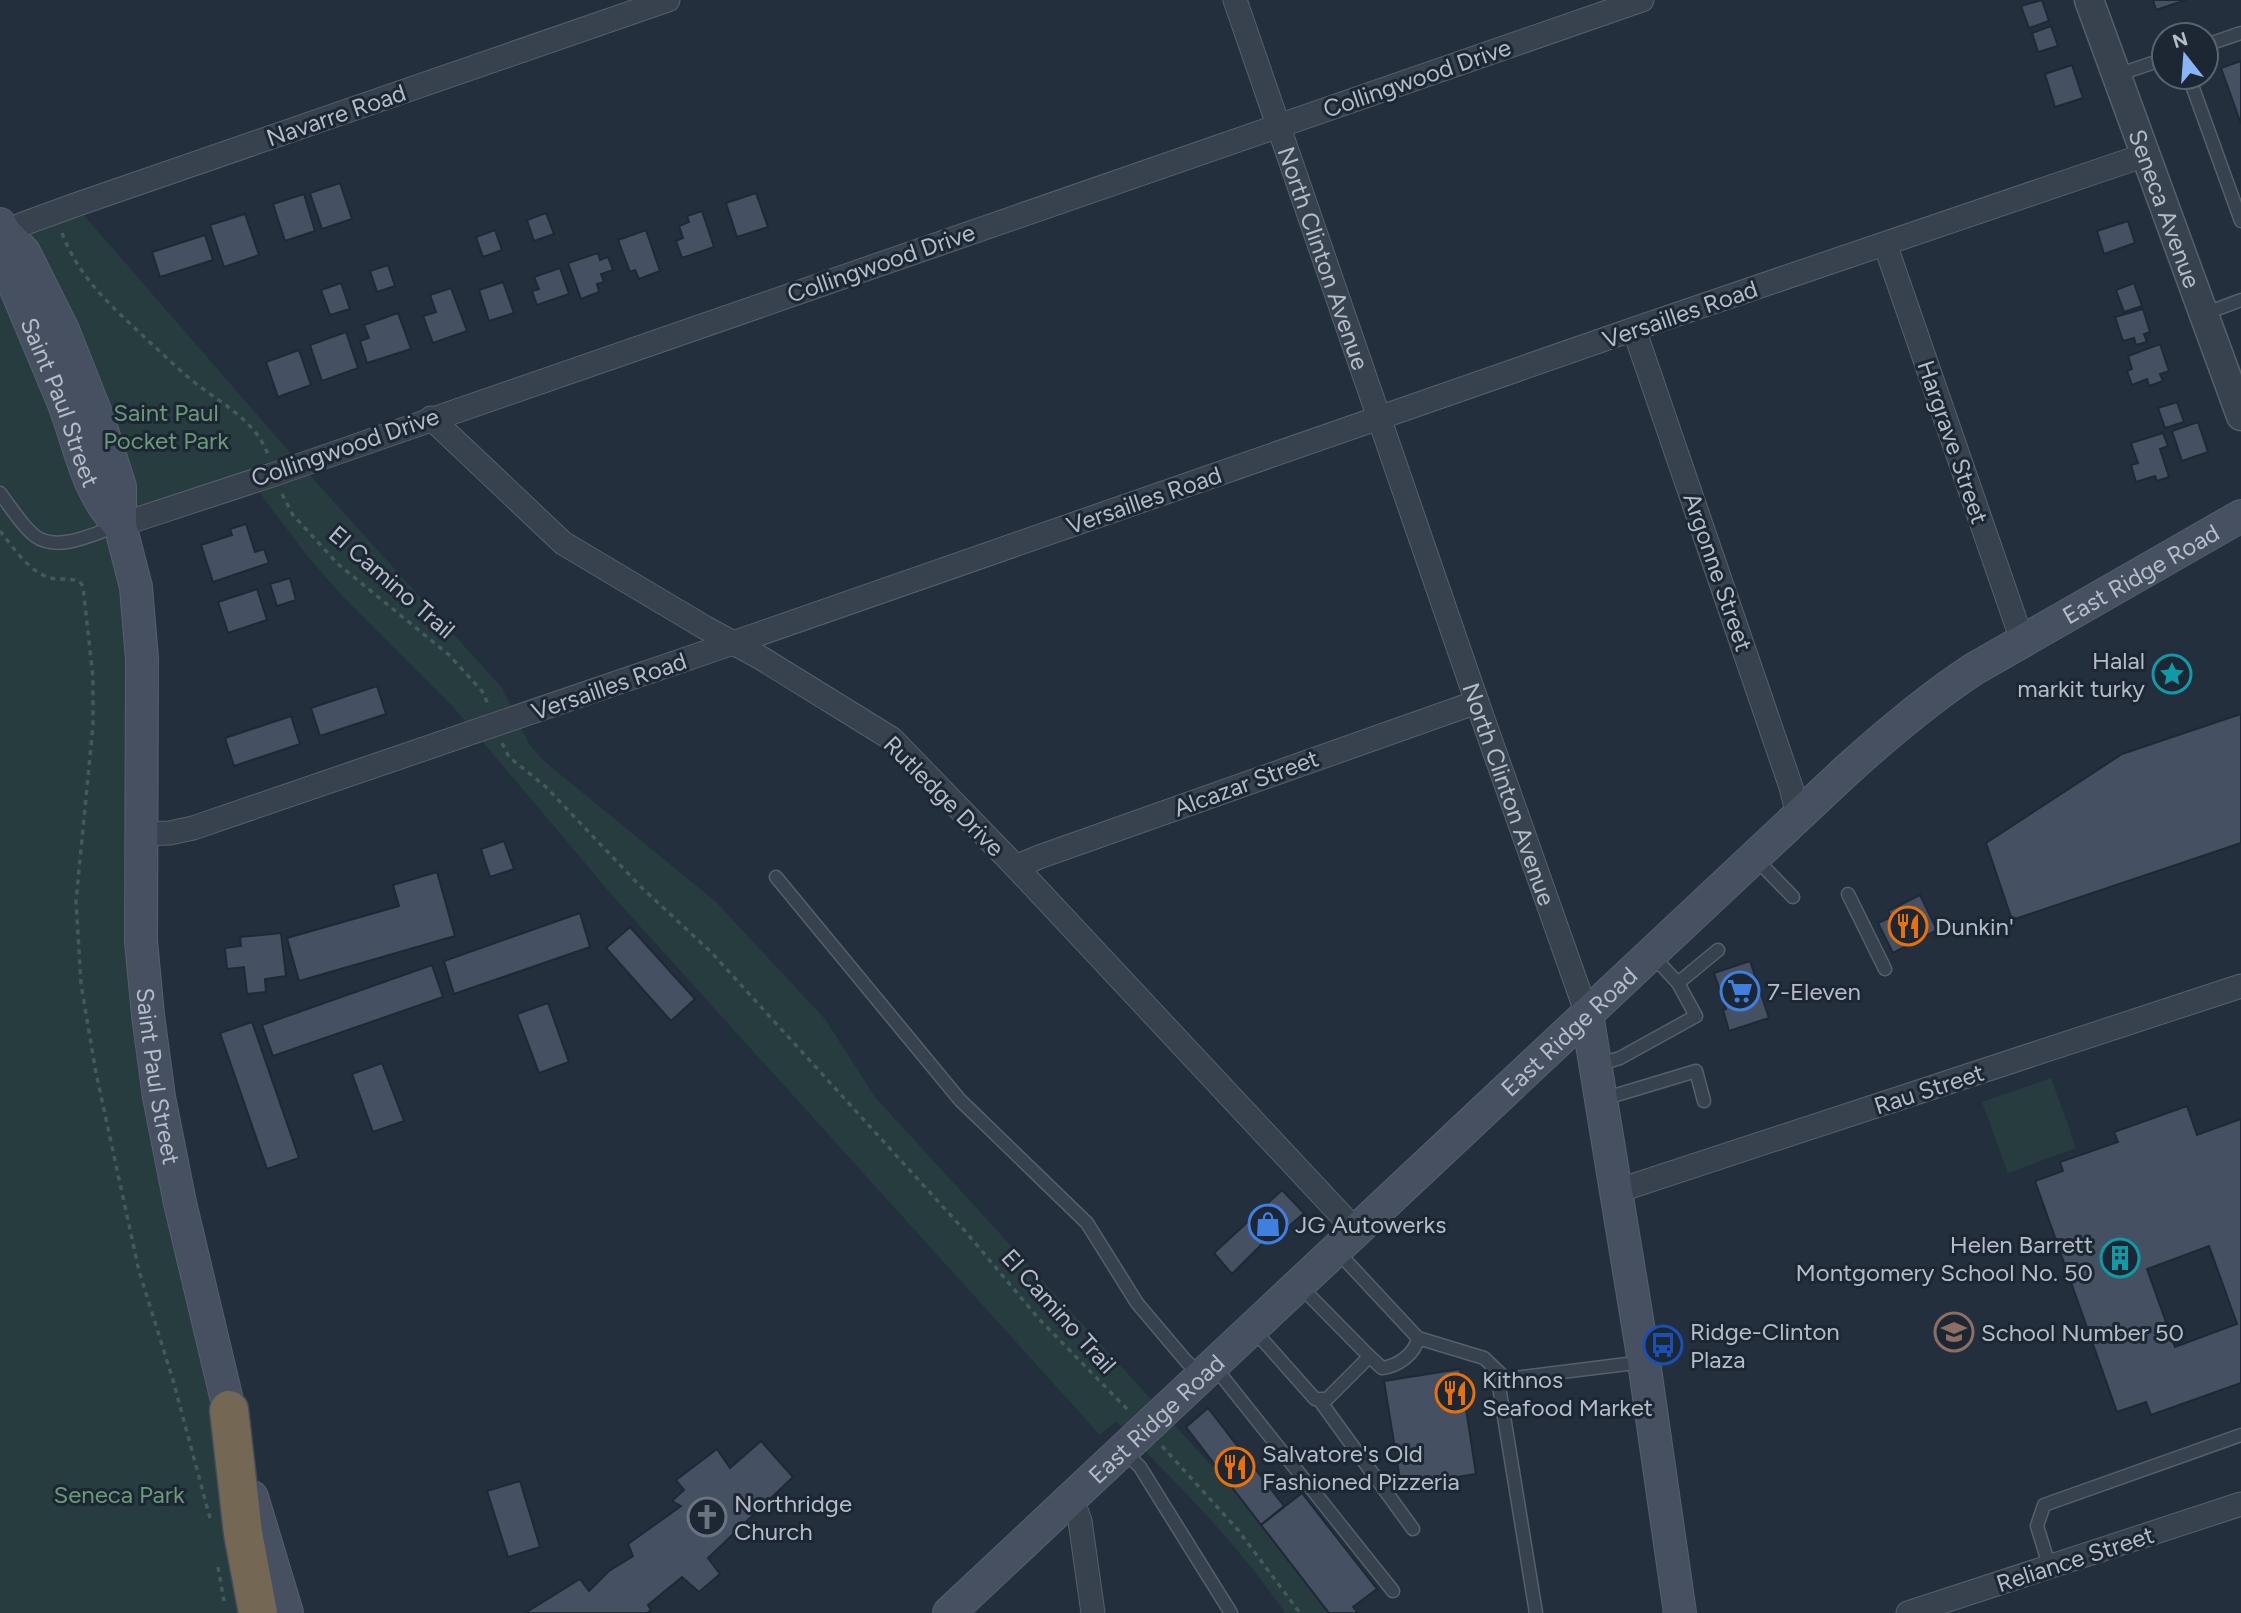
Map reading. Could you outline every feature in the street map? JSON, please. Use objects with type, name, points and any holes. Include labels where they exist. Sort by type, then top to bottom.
[{"type":"highway","points":[[229,1410],[243,1533],[241,1608]]},
{"type":"main road","name":"Saint Paul Street","points":[[2,229],[8,270],[62,400],[96,494],[105,510],[120,525],[134,575],[141,641],[141,955],[155,1069],[180,1203],[229,1410],[287,1613]]},
{"type":"main road","name":"East Ridge Road","points":[[948,1613],[1874,745],[1933,696],[2022,640],[2241,516]]},
{"type":"main road","name":"North Clinton Avenue","points":[[1587,1014],[1644,1362],[1680,1613]]},
{"type":"street","name":"Navarre Road","points":[[2,229],[23,224],[668,0]]},
{"type":"street","name":"North Clinton Avenue","points":[[1235,0],[1587,1014]]},
{"type":"street","name":"Collingwood Drive","points":[[120,525],[275,474],[1642,0]]},
{"type":"street","name":"Seneca Avenue","points":[[2090,0],[2241,416]]},
{"type":"street","name":"Versailles Road","points":[[141,834],[170,833],[193,828],[1634,329],[2146,155]]},
{"type":"street","name":"Hargrave Street","points":[[1885,243],[2022,640]]},
{"type":"street","name":"Argonne Street","points":[[1634,329],[1791,787],[1798,815]]},
{"type":"street","name":"Rutledge Drive","points":[[431,418],[563,543],[892,739],[1016,867],[1346,1240]]},
{"type":"street","name":"Alcazar Street","points":[[1016,867],[1477,702]]},
{"type":"street","name":"Rau Street","points":[[1617,1191],[2241,986]]},
{"type":"street","points":[[1068,1501],[1076,1510],[1080,1521],[1093,1613]]},
{"type":"street","name":"Reliance Street","points":[[1909,1613],[2241,1504]]},
{"type":"lane","points":[[2220,40],[2241,33]]},
{"type":"lane","points":[[2117,75],[2150,64]]},
{"type":"lane","points":[[2194,91],[2241,221]]},
{"type":"lane","points":[[2203,314],[2241,300]]},
{"type":"lane","points":[[0,493],[29,530],[44,541],[76,539],[120,525]]},
{"type":"lane","points":[[1754,857],[1793,897]]},
{"type":"lane","points":[[776,877],[960,1100],[1087,1223],[1137,1304],[1186,1361],[1207,1370],[1393,1591]]},
{"type":"lane","points":[[1848,894],[1885,969]]},
{"type":"lane","points":[[1678,983],[1718,950]]},
{"type":"lane","points":[[1597,1065],[1620,1058],[1696,1016],[1678,983],[1651,954]]},
{"type":"lane","points":[[1603,1099],[1696,1071],[1704,1101]]},
{"type":"lane","points":[[1346,1240],[1418,1338],[1484,1358],[1506,1380]]},
{"type":"lane","points":[[1299,1285],[1382,1368],[1394,1366],[1416,1347],[1418,1338]]},
{"type":"lane","points":[[1252,1328],[1315,1399],[1320,1401],[1413,1529]]},
{"type":"lane","points":[[1320,1401],[1326,1399],[1368,1355]]},
{"type":"lane","points":[[1536,1613],[1499,1386],[1506,1380],[1644,1362]]},
{"type":"lane","points":[[2050,1568],[2037,1526],[2044,1505],[2241,1435]]},
{"type":"lane","points":[[1123,1450],[1140,1467],[1231,1613]]},
{"type":"path","name":"El Camino Trail","points":[[62,233],[76,262],[105,300],[189,377],[255,429],[263,443],[285,503],[293,514],[352,577],[449,654],[482,691],[509,757],[547,787],[641,887],[711,951],[965,1231],[1039,1319],[1131,1413]]},
{"type":"path","points":[[0,531],[20,557],[36,570],[50,578],[72,579],[83,586],[93,690],[93,725],[76,901],[81,984],[96,1073],[136,1258],[198,1467],[212,1527]]},
{"type":"path","points":[[1158,1442],[1224,1513],[1300,1613]]},
{"type":"path","points":[[216,1554],[241,1608]]},
{"type":"green space","name":"Seneca Park","points":[[75,205],[299,463],[502,688],[529,744],[544,761],[716,902],[825,1019],[875,1097],[1232,1488],[1328,1613],[1285,1613],[1226,1537],[1116,1421],[1100,1435],[611,894],[455,709],[344,598],[308,557],[250,480],[120,525],[141,955],[258,1613],[0,1613],[0,224]]},
{"type":"green space","points":[[2051,1078],[2076,1148],[2008,1173],[1982,1102]]},
{"type":"building","points":[[2042,0],[2049,21],[2029,28],[2021,6]]},
{"type":"building","points":[[2153,0],[2186,0],[2156,10]]},
{"type":"building","points":[[2051,26],[2058,46],[2038,52],[2032,33]]},
{"type":"building","points":[[2241,61],[2241,124],[2221,68]]},
{"type":"building","points":[[2072,65],[2083,98],[2055,107],[2045,74]]},
{"type":"building","points":[[340,183],[352,219],[322,229],[310,193]]},
{"type":"building","points":[[756,193],[768,227],[737,237],[726,203]]},
{"type":"building","points":[[304,194],[315,231],[285,241],[273,204]]},
{"type":"building","points":[[702,211],[714,247],[682,258],[676,241],[683,238],[679,226],[689,222],[687,216]]},
{"type":"building","points":[[546,213],[554,234],[534,241],[527,220]]},
{"type":"building","points":[[245,214],[259,255],[224,267],[210,225]]},
{"type":"building","points":[[2128,221],[2135,243],[2104,254],[2097,231]]},
{"type":"building","points":[[495,230],[502,250],[483,257],[476,237]]},
{"type":"building","points":[[646,230],[660,271],[639,279],[635,270],[630,272],[618,240]]},
{"type":"building","points":[[205,235],[213,260],[160,277],[152,252]]},
{"type":"building","points":[[598,253],[600,260],[608,257],[613,270],[601,274],[604,282],[597,284],[599,292],[581,299],[568,263]]},
{"type":"building","points":[[388,265],[395,286],[377,292],[370,271]]},
{"type":"building","points":[[560,268],[569,294],[537,305],[532,291],[539,289],[534,277]]},
{"type":"building","points":[[503,282],[514,313],[489,321],[479,290]]},
{"type":"building","points":[[341,283],[350,309],[330,315],[321,290]]},
{"type":"building","points":[[2134,283],[2142,306],[2124,312],[2116,290]]},
{"type":"building","points":[[451,288],[467,331],[433,343],[423,316],[436,312],[430,295]]},
{"type":"building","points":[[2143,309],[2150,332],[2144,334],[2147,342],[2136,345],[2134,338],[2123,341],[2115,317]]},
{"type":"building","points":[[398,313],[411,349],[367,363],[360,341],[369,338],[364,325]]},
{"type":"building","points":[[346,332],[358,368],[322,381],[310,345]]},
{"type":"building","points":[[2160,344],[2169,371],[2160,374],[2163,381],[2149,386],[2147,379],[2132,385],[2127,371],[2132,369],[2128,356]]},
{"type":"building","points":[[299,350],[311,385],[278,397],[266,362]]},
{"type":"building","points":[[2177,402],[2184,422],[2165,428],[2158,408]]},
{"type":"building","points":[[2198,422],[2208,452],[2182,461],[2172,431]]},
{"type":"building","points":[[2163,433],[2168,446],[2160,449],[2169,477],[2157,481],[2155,476],[2136,482],[2131,465],[2138,463],[2131,443]]},
{"type":"building","points":[[246,524],[255,552],[264,549],[269,563],[213,582],[201,545],[232,535],[230,529]]},
{"type":"building","points":[[290,578],[296,600],[277,606],[270,584]]},
{"type":"building","points":[[257,589],[267,620],[228,633],[218,602]]},
{"type":"building","points":[[377,686],[386,714],[320,736],[311,708]]},
{"type":"building","points":[[2241,714],[2241,843],[2012,920],[1986,843],[2122,754]]},
{"type":"building","points":[[291,716],[300,744],[234,766],[225,738]]},
{"type":"building","points":[[504,841],[514,869],[490,877],[481,849]]},
{"type":"building","points":[[437,872],[455,936],[299,981],[287,938],[399,906],[393,885]]},
{"type":"building","name":"Dunkin'","points":[[1920,895],[1937,930],[1893,953],[1878,923],[1891,917],[1888,911]]},
{"type":"building","points":[[580,913],[590,947],[454,994],[444,961]]},
{"type":"building","points":[[630,927],[695,999],[671,1021],[606,948]]},
{"type":"building","points":[[281,933],[286,976],[265,979],[266,992],[247,994],[244,967],[227,969],[225,948],[241,946],[240,937]]},
{"type":"building","name":"7-Eleven","points":[[1750,961],[1769,1018],[1729,1031],[1723,1010],[1726,1009],[1714,973]]},
{"type":"building","points":[[432,965],[443,997],[273,1056],[262,1025]]},
{"type":"building","points":[[548,1003],[569,1062],[539,1073],[517,1014]]},
{"type":"building","points":[[252,1022],[299,1158],[267,1169],[220,1033]]},
{"type":"building","points":[[382,1063],[404,1121],[373,1132],[352,1074]]},
{"type":"building","name":"Helen Barrett Montgomery School No. 50","points":[[2187,1106],[2197,1135],[2241,1119],[2241,1383],[2151,1415],[2146,1402],[2117,1412],[2035,1181],[2063,1171],[2060,1162],[2118,1142],[2114,1132]],"holes":[[[2209,1246],[2237,1324],[2175,1347],[2147,1269]]]},
{"type":"building","name":"JG Autowerks","points":[[1282,1190],[1304,1213],[1276,1238],[1271,1235],[1232,1274],[1214,1253]]},
{"type":"building","points":[[1460,1369],[1476,1474],[1401,1486],[1384,1381]]},
{"type":"building","name":"Salvatore's Old Fashioned Pizzeria","points":[[1208,1408],[1284,1506],[1261,1525],[1186,1427]]},
{"type":"building","name":"Northridge Church","points":[[761,1441],[793,1477],[708,1558],[720,1574],[699,1592],[682,1577],[648,1605],[651,1610],[647,1613],[525,1613],[580,1579],[589,1591],[609,1571],[633,1556],[628,1544],[681,1506],[672,1501],[684,1490],[676,1480],[717,1449],[730,1468]]},
{"type":"building","points":[[520,1481],[540,1547],[508,1557],[487,1491]]},
{"type":"building","points":[[1302,1493],[1377,1589],[1353,1607],[1358,1613],[1329,1613],[1261,1525]]},
{"type":"place","name":"Halal markit turky","points":[[2172,674]]},
{"type":"place","name":"Dunkin'","points":[[1908,926]]},
{"type":"place","name":"7-Eleven","points":[[1740,991]]},
{"type":"place","name":"JG Autowerks","points":[[1268,1224]]},
{"type":"place","name":"Helen Barrett Montgomery School No. 50","points":[[2120,1258]]},
{"type":"place","name":"School Number 50","points":[[1954,1332]]},
{"type":"place","name":"Ridge-Clinton Plaza","points":[[1663,1345]]},
{"type":"place","name":"Kithnos Seafood Market","points":[[1455,1393]]},
{"type":"place","name":"Salvatore's Old Fashioned Pizzeria","points":[[1235,1467]]},
{"type":"place","name":"Northridge Church","points":[[707,1517]]},
{"type":"park label","name":"Saint Paul Pocket Park","points":[[166,426]]}]
